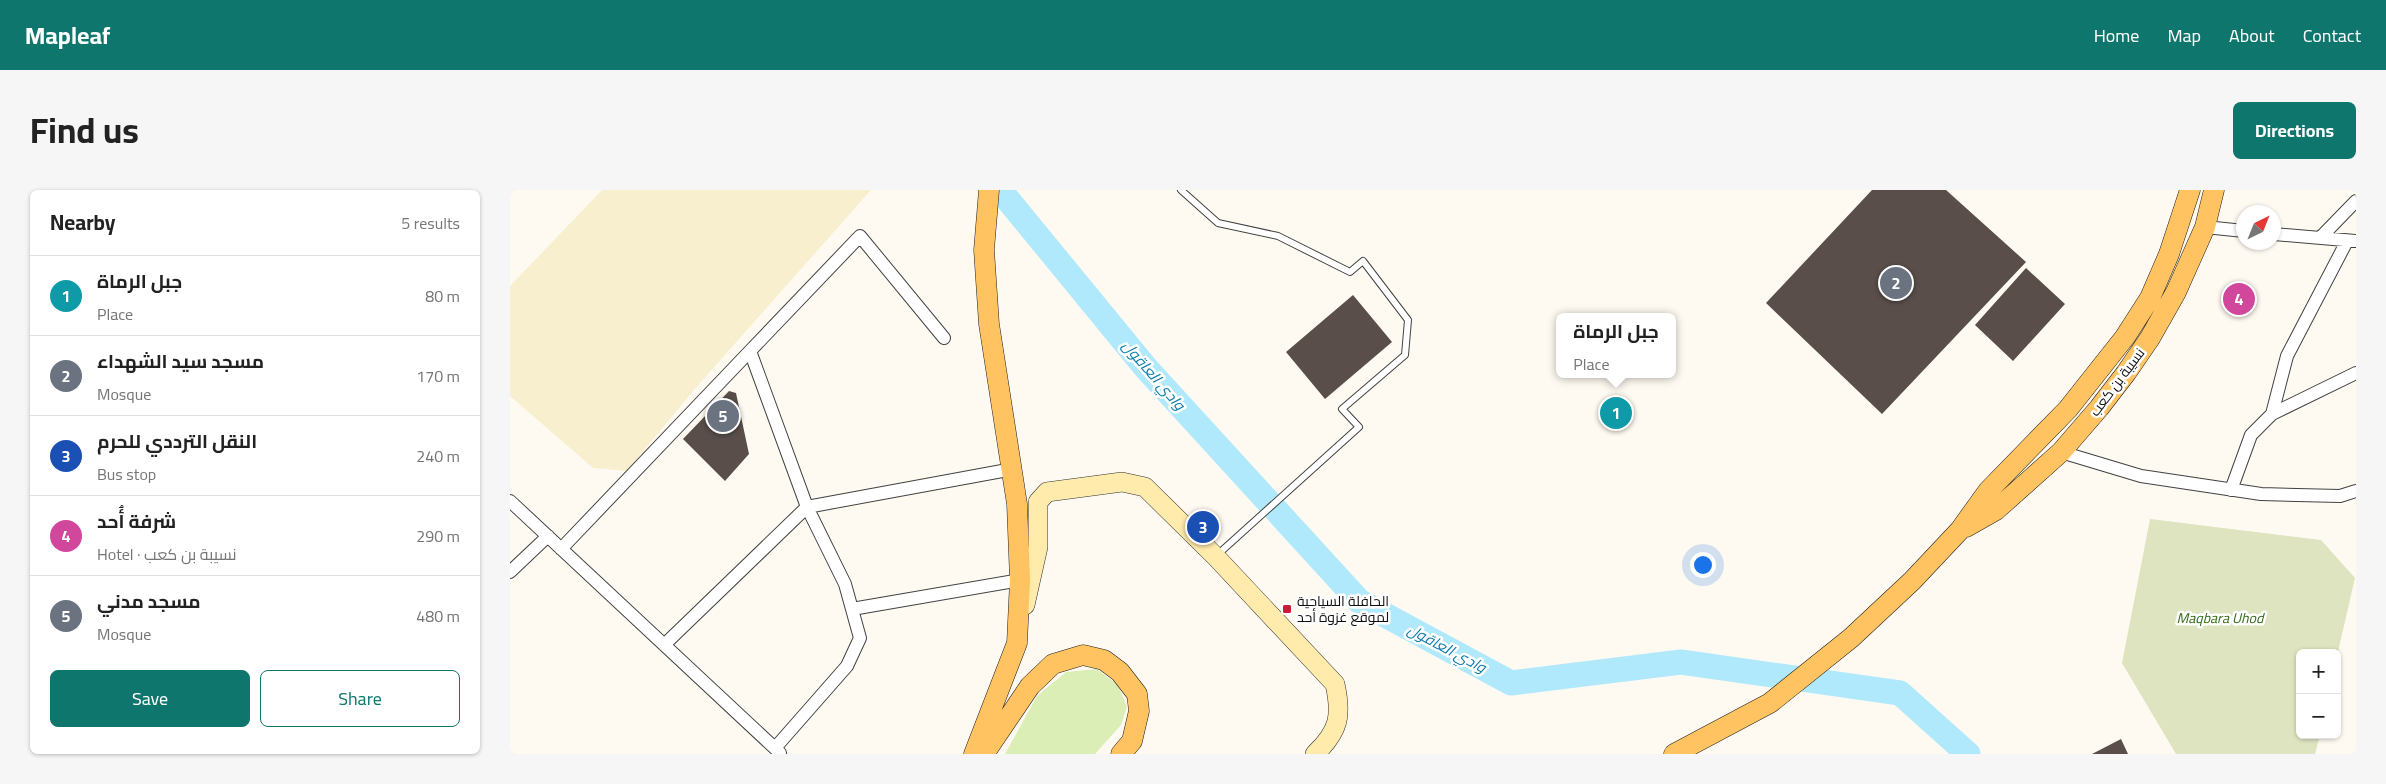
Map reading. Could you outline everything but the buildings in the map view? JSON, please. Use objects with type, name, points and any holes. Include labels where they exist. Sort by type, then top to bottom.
[{"type":"main road","points":[[974,754],[1017,643],[1020,580],[1017,504],[989,324],[984,250],[989,190]]},
{"type":"main road","points":[[1674,754],[1770,703],[1851,638],[1893,599],[1960,530],[1988,491],[2068,409],[2125,337],[2150,298],[2170,254],[2190,190]]},
{"type":"main road","name":"نسيبة بن كعب","points":[[1960,530],[1996,510],[2061,452],[2099,408],[2150,338],[2176,292],[2205,227],[2214,190]]},
{"type":"main road","points":[[984,754],[1030,686],[1053,664],[1083,654],[1104,660],[1120,672],[1137,694],[1139,711],[1132,741],[1121,754]]},
{"type":"street","points":[[2320,238],[2356,201]]},
{"type":"street","points":[[2205,227],[2236,230]]},
{"type":"street","points":[[2272,414],[2287,356],[2351,241],[2281,235]]},
{"type":"street","points":[[561,549],[860,236],[944,338]]},
{"type":"street","points":[[510,500],[778,751],[848,666],[860,638],[845,584],[807,507],[750,351]]},
{"type":"street","points":[[2231,490],[2251,435],[2272,414],[2356,373]]},
{"type":"street","points":[[2061,452],[2141,476],[2261,494],[2340,496],[2356,491]]},
{"type":"street","points":[[664,645],[807,507],[1012,469]]},
{"type":"street","points":[[1017,643],[1038,547],[1038,502],[1047,492],[1122,482],[1145,487],[1216,557],[1335,684],[1340,706],[1338,721],[1330,740],[1315,754]]},
{"type":"street","points":[[510,572],[548,536]]},
{"type":"street","points":[[852,609],[1020,580]]},
{"type":"lane","points":[[1181,190],[1218,223],[1278,236],[1350,272],[1363,261],[1408,320],[1405,355],[1342,409],[1359,427],[1216,557]]},
{"type":"shaded area","points":[[602,190],[871,190],[693,391],[627,471],[593,468],[510,396],[510,286]]},
{"type":"green space","name":"Maqbara Uhod","points":[[2150,519],[2321,540],[2355,578],[2339,649],[2296,649],[2296,739],[2319,739],[2315,754],[2176,754],[2122,663]]},
{"type":"green space","points":[[1097,669],[1118,685],[1127,707],[1121,725],[1095,754],[1005,754],[1037,696],[1066,672]]},
{"type":"waterway","name":"وادي العاقول","points":[[1000,190],[1146,368],[1359,601],[1511,683],[1681,662],[1900,693],[1968,754]]},
{"type":"place","name":"مسجد سيد الشهداء","points":[[1896,283]]},
{"type":"place","name":"شرفة أُحد","points":[[2239,299]]},
{"type":"place","name":"جبل الرماة","points":[[1616,413]]},
{"type":"place","name":"مسجد مدني","points":[[723,416]]},
{"type":"place","name":"النقل الترددي للحرم","points":[[1203,527]]},
{"type":"place","name":"الحافلة السياحية لموقع غزوة أحد","points":[[1287,609]]}]
